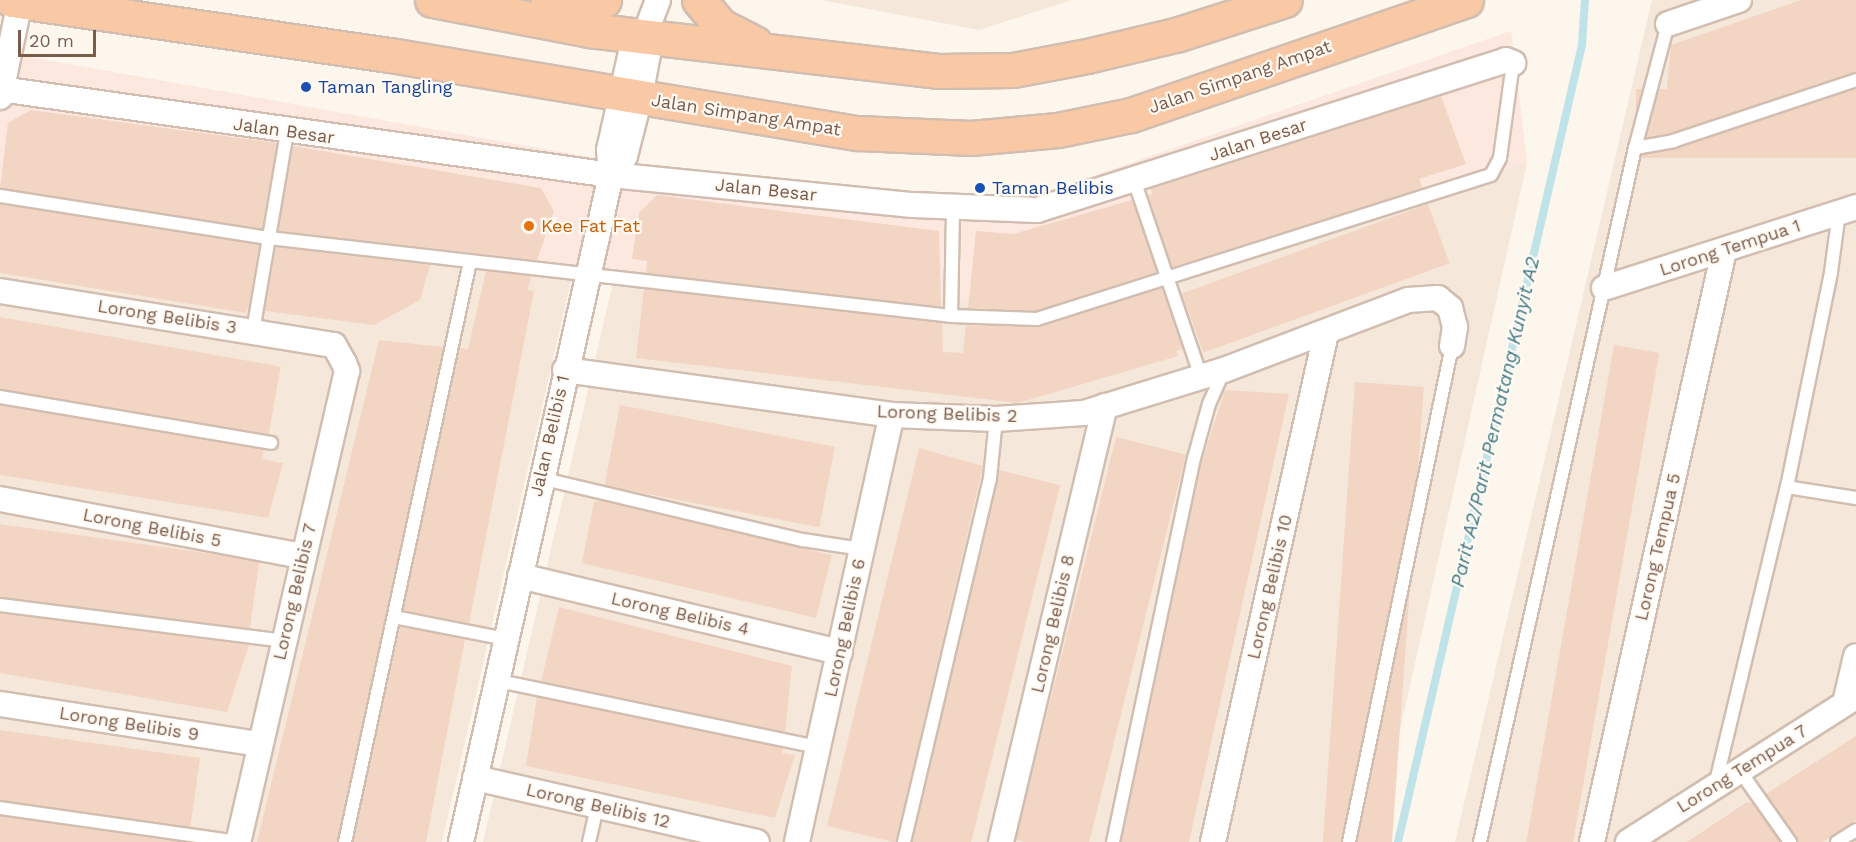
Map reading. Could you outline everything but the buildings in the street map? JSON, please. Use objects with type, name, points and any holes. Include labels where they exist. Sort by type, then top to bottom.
[{"type":"highway","points":[[432,0],[589,30],[645,34],[772,52],[938,71],[1013,70],[1179,34],[1284,0]]},
{"type":"highway","points":[[548,0],[604,0]]},
{"type":"highway","points":[[699,0],[721,26],[772,52]]},
{"type":"highway","name":"Jalan Simpang Ampat","points":[[16,1],[631,95],[858,133],[971,138],[1058,130],[1131,115],[1466,0]]},
{"type":"street","points":[[645,34],[658,0]]},
{"type":"street","points":[[1668,24],[1739,0]]},
{"type":"street","points":[[1,92],[16,1]]},
{"type":"street","name":"Jalan Belibis 1","points":[[461,842],[499,681],[540,478],[565,370],[591,276],[611,175],[625,156],[631,95],[648,54],[645,34]]},
{"type":"street","name":"Jalan Besar","points":[[1,92],[611,175],[953,208],[1038,210],[1506,60],[1513,63]]},
{"type":"street","name":"Lorong Tempua 1","points":[[1604,288],[1847,210]]},
{"type":"street","name":"Lorong Tempua 5","points":[[1592,842],[1724,251]]},
{"type":"street","name":"Lorong Belibis 3","points":[[0,291],[334,345]]},
{"type":"street","name":"Lorong Belibis 2","points":[[565,370],[892,415],[996,419],[1084,413],[1224,370],[1408,300],[1438,298],[1450,308],[1455,327],[1452,346]]},
{"type":"street","name":"Lorong Belibis 10","points":[[1213,842],[1326,333]]},
{"type":"street","name":"Lorong Belibis 7","points":[[238,842],[258,744],[285,640],[347,371],[334,345]]},
{"type":"street","name":"Lorong Belibis 8","points":[[1001,842],[1105,406]]},
{"type":"street","name":"Lorong Belibis 6","points":[[798,842],[892,415]]},
{"type":"street","name":"Lorong Belibis 5","points":[[0,500],[303,556]]},
{"type":"street","name":"Lorong Belibis 4","points":[[520,576],[840,652]]},
{"type":"street","points":[[1851,700],[1856,656]]},
{"type":"street","name":"Lorong Tempua 7","points":[[1628,842],[1851,700]]},
{"type":"street","name":"Lorong Belibis 9","points":[[0,704],[258,744]]},
{"type":"street","name":"Lorong Belibis 12","points":[[475,778],[597,806],[691,835],[757,842]]},
{"type":"lane","points":[[1480,842],[1635,148],[1668,24]]},
{"type":"lane","points":[[0,196],[269,238],[470,262],[951,316],[1037,319],[1491,175],[1500,158],[1513,63]]},
{"type":"lane","points":[[1635,148],[1673,141],[1856,80]]},
{"type":"lane","points":[[253,331],[287,132]]},
{"type":"lane","points":[[1134,180],[1201,377]]},
{"type":"lane","points":[[951,316],[953,208]]},
{"type":"lane","points":[[1715,787],[1787,487],[1831,273],[1847,210]]},
{"type":"lane","points":[[345,842],[470,262]]},
{"type":"lane","points":[[1350,842],[1452,346]]},
{"type":"lane","points":[[1113,842],[1193,462],[1209,404],[1224,370]]},
{"type":"lane","points":[[0,397],[271,443]]},
{"type":"lane","points":[[904,842],[990,478],[996,419]]},
{"type":"lane","points":[[540,478],[803,540],[862,549]]},
{"type":"lane","points":[[1787,487],[1856,498]]},
{"type":"lane","points":[[0,605],[285,640]]},
{"type":"lane","points":[[394,617],[506,639]]},
{"type":"lane","points":[[499,681],[819,747]]},
{"type":"lane","points":[[1740,771],[1790,842]]},
{"type":"lane","points":[[589,842],[597,806]]},
{"type":"lane","points":[[0,808],[238,842]]},
{"type":"lane","points":[[1837,842],[1856,830]]},
{"type":"shaded area","points":[[821,0],[1072,0],[979,30]]},
{"type":"shaded area","points":[[1652,0],[1856,0],[1856,842],[1455,842]]},
{"type":"shaded area","name":"Taman Belibis","points":[[1511,31],[1527,163],[1375,842],[483,842],[640,166],[1019,202]]},
{"type":"shaded area","points":[[1511,31],[1527,163],[1030,309],[616,268],[573,272],[0,195],[0,52],[640,166],[1019,202]]},
{"type":"shaded area","name":"Taman Tangling","points":[[0,52],[293,104],[573,272],[442,842],[0,842]]},
{"type":"waterway","name":"Parit A2/Parit Permatang Kunyit A2","points":[[1398,842],[1582,45],[1585,0]]},
{"type":"place","name":"Taman Tangling","points":[[306,87]]},
{"type":"place","name":"Taman Belibis","points":[[980,188]]},
{"type":"place","name":"Kee Fat Fat","points":[[529,226]]}]
